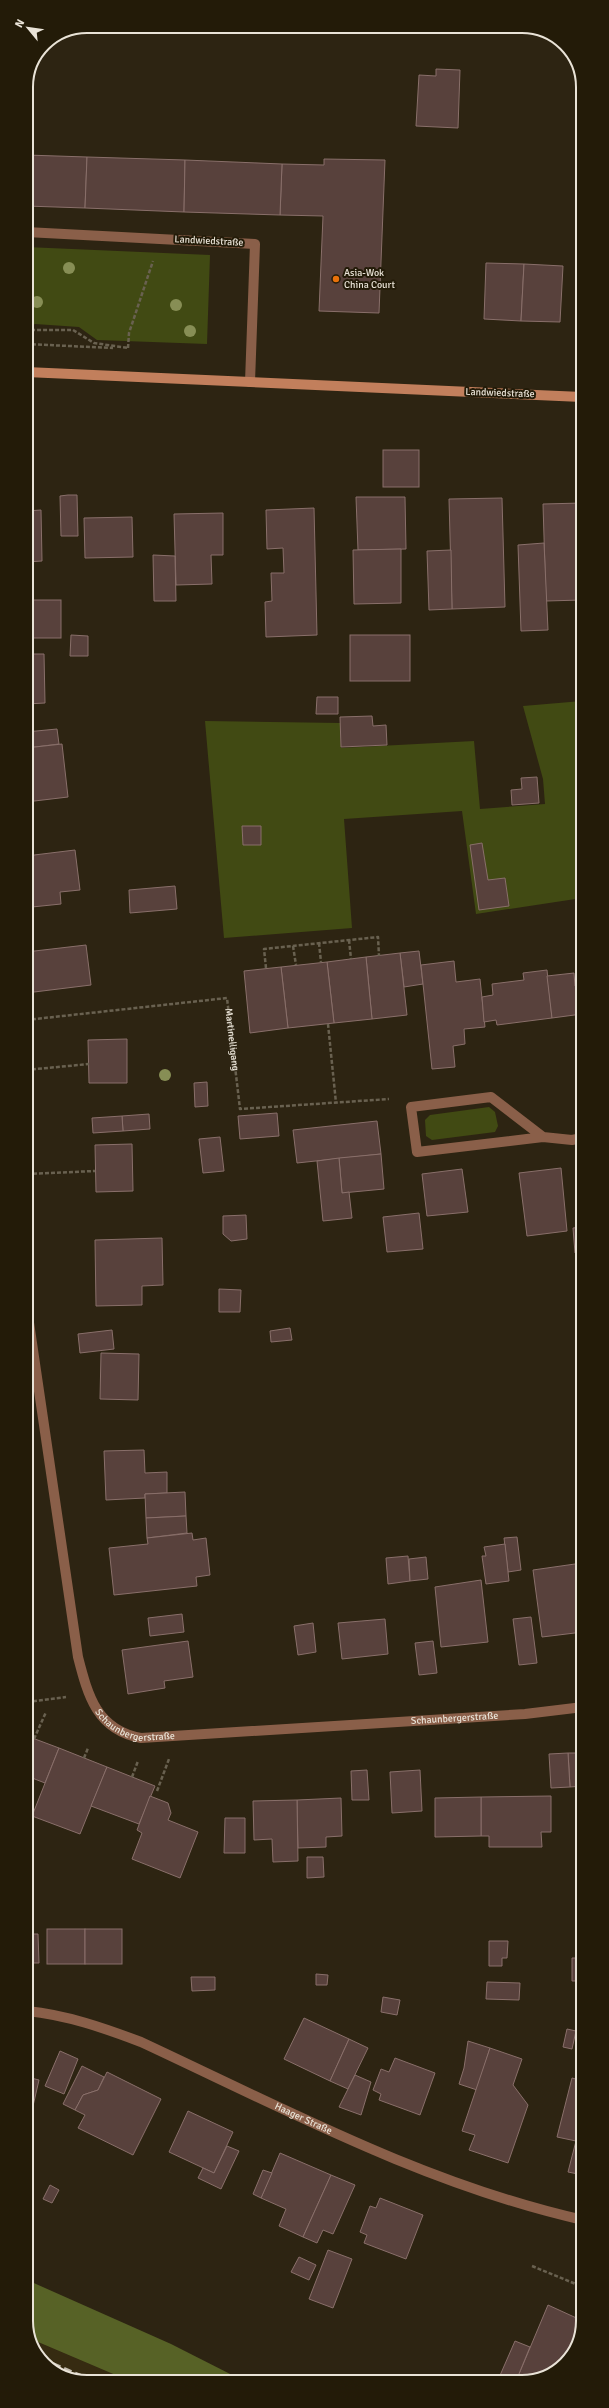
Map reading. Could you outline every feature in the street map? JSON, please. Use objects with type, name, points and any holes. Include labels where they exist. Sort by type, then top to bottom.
[{"type":"main road","name":"Landwiedstraße","points":[[33,372],[576,397]]},
{"type":"street","name":"Landwiedstraße","points":[[33,232],[255,244],[250,382]]},
{"type":"street","points":[[544,1136],[491,1097],[411,1107],[417,1152],[544,1136],[576,1139]]},
{"type":"street","name":"Schaunbergerstraße","points":[[33,1350],[78,1657],[89,1695],[101,1717],[112,1728],[125,1735],[141,1738],[526,1714],[576,1708]]},
{"type":"street","name":"Haager Straße","points":[[33,2012],[72,2019],[119,2034],[406,2164],[543,2210],[576,2218]]},
{"type":"path","points":[[128,348],[129,333],[153,259]]},
{"type":"path","points":[[33,330],[74,330],[94,343],[128,348]]},
{"type":"path","points":[[33,344],[128,348]]},
{"type":"path","points":[[266,968],[264,949],[319,943],[378,937],[380,956]]},
{"type":"path","points":[[349,940],[351,959]]},
{"type":"path","points":[[319,943],[321,962]]},
{"type":"path","points":[[293,946],[296,965]]},
{"type":"path","name":"Martinelligang","points":[[33,1019],[227,998],[240,1109],[392,1099],[411,1107]]},
{"type":"path","points":[[328,1024],[336,1103]]},
{"type":"path","points":[[33,1069],[89,1064]]},
{"type":"path","points":[[33,1174],[95,1171]]},
{"type":"path","points":[[34,1738],[46,1712]]},
{"type":"path","points":[[84,1758],[88,1748]]},
{"type":"path","points":[[157,1791],[172,1753]]},
{"type":"path","points":[[132,1777],[140,1755]]},
{"type":"path","points":[[532,2266],[576,2284]]},
{"type":"shaded area","points":[[38,2342],[116,2375],[84,2375],[67,2371],[51,2362],[46,2357]]},
{"type":"green space","points":[[33,247],[210,255],[207,344],[97,340],[79,327],[33,325]]},
{"type":"green space","points":[[576,702],[576,899],[476,914],[462,811],[344,819],[352,928],[224,938],[205,721],[340,723],[341,748],[474,741],[480,809],[545,804],[543,779],[523,706]]},
{"type":"green space","points":[[489,1107],[495,1112],[498,1126],[495,1132],[432,1140],[426,1136],[425,1120],[430,1115]]},
{"type":"green space","points":[[33,2283],[171,2344],[232,2375],[116,2375],[38,2342],[33,2321]]},
{"type":"building","points":[[436,69],[460,70],[458,128],[416,126],[419,75],[436,76]]},
{"type":"building","points":[[33,155],[87,157],[85,208],[33,206]]},
{"type":"building","points":[[87,157],[185,160],[184,212],[85,208]]},
{"type":"building","points":[[324,159],[385,160],[379,313],[319,311],[323,216],[280,215],[282,164],[324,165]]},
{"type":"building","points":[[185,160],[282,164],[280,215],[184,212]]},
{"type":"building","points":[[486,263],[524,264],[521,321],[484,319]]},
{"type":"building","points":[[524,264],[563,266],[560,322],[521,321]]},
{"type":"building","points":[[383,450],[419,450],[419,487],[383,487]]},
{"type":"building","points":[[77,495],[78,536],[61,536],[60,496]]},
{"type":"building","points":[[356,497],[405,497],[406,549],[358,550]]},
{"type":"building","points":[[502,498],[505,607],[452,609],[449,499]]},
{"type":"building","points":[[576,503],[576,600],[546,601],[543,504]]},
{"type":"building","points":[[314,508],[317,635],[266,637],[265,602],[272,601],[271,573],[284,573],[283,548],[267,549],[266,510]]},
{"type":"building","points":[[41,510],[42,561],[33,562],[33,511]]},
{"type":"building","points":[[223,513],[223,555],[211,555],[212,584],[176,585],[174,514]]},
{"type":"building","points":[[132,517],[133,557],[85,558],[84,518]]},
{"type":"building","points":[[544,543],[548,630],[521,631],[518,545]]},
{"type":"building","points":[[401,549],[401,603],[354,604],[353,550]]},
{"type":"building","points":[[451,550],[452,609],[429,610],[427,551]]},
{"type":"building","points":[[153,555],[175,556],[176,601],[154,601]]},
{"type":"building","points":[[33,600],[61,600],[61,638],[33,638]]},
{"type":"building","points":[[71,635],[88,636],[88,656],[70,656]]},
{"type":"building","points":[[350,635],[410,635],[410,681],[350,681]]},
{"type":"building","points":[[33,654],[44,654],[45,703],[33,704]]},
{"type":"building","points":[[317,697],[338,697],[338,714],[316,714]]},
{"type":"building","points":[[372,716],[373,726],[386,725],[387,745],[341,747],[340,717]]},
{"type":"building","points":[[57,729],[59,744],[33,747],[33,731]]},
{"type":"building","points":[[62,744],[68,797],[33,801],[33,747]]},
{"type":"building","points":[[537,777],[539,803],[512,805],[511,790],[522,789],[521,778]]},
{"type":"building","points":[[242,826],[261,826],[261,845],[243,845]]},
{"type":"building","points":[[482,843],[488,880],[505,878],[509,906],[479,910],[470,845]]},
{"type":"building","points":[[75,850],[80,890],[60,892],[61,904],[33,907],[33,855]]},
{"type":"building","points":[[175,886],[177,909],[130,913],[129,890]]},
{"type":"building","points":[[86,945],[91,985],[33,992],[33,951]]},
{"type":"building","points":[[419,951],[423,984],[404,987],[400,953]]},
{"type":"building","points":[[400,953],[407,1015],[372,1019],[366,957]]},
{"type":"building","points":[[366,957],[372,1019],[334,1023],[327,962]]},
{"type":"building","points":[[454,961],[456,982],[480,979],[485,1027],[464,1029],[465,1044],[453,1046],[455,1067],[432,1069],[421,965]]},
{"type":"building","points":[[327,962],[334,1023],[288,1028],[281,967]]},
{"type":"building","points":[[281,967],[288,1028],[250,1033],[244,971]]},
{"type":"building","points":[[547,970],[552,1018],[497,1025],[496,1020],[484,1022],[482,997],[493,995],[492,984],[524,980],[523,973]]},
{"type":"building","points":[[574,973],[576,986],[576,1015],[552,1018],[547,976]]},
{"type":"building","points":[[127,1039],[127,1083],[89,1083],[88,1040]]},
{"type":"building","points":[[207,1082],[208,1106],[195,1107],[194,1083]]},
{"type":"building","points":[[277,1113],[279,1136],[240,1139],[238,1116]]},
{"type":"building","points":[[149,1114],[150,1129],[123,1131],[122,1116]]},
{"type":"building","points":[[122,1116],[123,1131],[93,1133],[92,1118]]},
{"type":"building","points":[[377,1121],[381,1154],[297,1163],[293,1130]]},
{"type":"building","points":[[220,1137],[224,1171],[203,1173],[199,1139]]},
{"type":"building","points":[[132,1144],[133,1191],[96,1192],[95,1145]]},
{"type":"building","points":[[381,1154],[384,1189],[342,1193],[339,1158]]},
{"type":"building","points":[[339,1158],[342,1193],[349,1192],[352,1218],[323,1221],[317,1161]]},
{"type":"building","points":[[561,1168],[567,1231],[527,1236],[519,1173]]},
{"type":"building","points":[[462,1169],[468,1212],[427,1216],[422,1174]]},
{"type":"building","points":[[419,1213],[423,1249],[387,1252],[383,1217]]},
{"type":"building","points":[[246,1215],[247,1239],[231,1241],[223,1234],[223,1216]]},
{"type":"building","points":[[573,1228],[576,1228],[575,1253]]},
{"type":"building","points":[[162,1238],[163,1285],[142,1286],[142,1305],[96,1306],[95,1240]]},
{"type":"building","points":[[219,1289],[241,1290],[240,1312],[219,1312]]},
{"type":"building","points":[[290,1328],[292,1340],[271,1342],[270,1331]]},
{"type":"building","points":[[112,1330],[114,1349],[80,1353],[78,1334]]},
{"type":"building","points":[[101,1353],[139,1354],[138,1400],[100,1399]]},
{"type":"building","points":[[144,1450],[145,1473],[167,1472],[167,1493],[145,1494],[145,1498],[106,1500],[104,1451]]},
{"type":"building","points":[[185,1492],[186,1516],[146,1518],[145,1494]]},
{"type":"building","points":[[186,1516],[187,1533],[147,1538],[146,1518]]},
{"type":"building","points":[[192,1533],[193,1540],[206,1538],[210,1575],[196,1577],[197,1586],[114,1595],[109,1548],[148,1544],[147,1538]]},
{"type":"building","points":[[517,1537],[521,1570],[508,1572],[504,1538]]},
{"type":"building","points":[[505,1544],[509,1581],[486,1584],[482,1556],[486,1556],[484,1547]]},
{"type":"building","points":[[408,1556],[410,1581],[388,1584],[386,1558]]},
{"type":"building","points":[[426,1557],[428,1579],[410,1581],[409,1559]]},
{"type":"building","points":[[576,1564],[576,1633],[542,1637],[533,1570]]},
{"type":"building","points":[[481,1580],[488,1642],[441,1647],[435,1587]]},
{"type":"building","points":[[182,1614],[184,1632],[150,1636],[148,1618]]},
{"type":"building","points":[[531,1617],[537,1663],[519,1665],[513,1619]]},
{"type":"building","points":[[385,1619],[388,1654],[342,1659],[338,1623]]},
{"type":"building","points":[[313,1623],[316,1652],[298,1655],[294,1626]]},
{"type":"building","points":[[188,1641],[193,1677],[164,1681],[165,1688],[128,1694],[122,1650]]},
{"type":"building","points":[[433,1641],[437,1673],[419,1675],[415,1643]]},
{"type":"building","points":[[33,1738],[59,1748],[45,1783],[33,1778]]},
{"type":"building","points":[[59,1748],[107,1767],[80,1834],[33,1816]]},
{"type":"building","points":[[568,1753],[576,1753],[576,1787],[570,1787]]},
{"type":"building","points":[[568,1753],[570,1787],[551,1788],[549,1754]]},
{"type":"building","points":[[107,1767],[155,1786],[139,1824],[91,1806]]},
{"type":"building","points":[[367,1770],[369,1800],[352,1800],[351,1771]]},
{"type":"building","points":[[420,1770],[422,1811],[392,1813],[390,1772]]},
{"type":"building","points":[[150,1796],[168,1803],[171,1813],[168,1820],[198,1832],[180,1878],[132,1859],[142,1833],[137,1830]]},
{"type":"building","points":[[551,1796],[551,1832],[541,1832],[542,1847],[489,1847],[489,1836],[481,1836],[481,1797]]},
{"type":"building","points":[[481,1797],[481,1836],[435,1837],[435,1798]]},
{"type":"building","points":[[341,1798],[342,1836],[326,1837],[326,1847],[298,1848],[297,1800]]},
{"type":"building","points":[[297,1800],[298,1861],[273,1862],[272,1839],[254,1840],[253,1801]]},
{"type":"building","points":[[225,1818],[245,1818],[245,1853],[224,1853]]},
{"type":"building","points":[[307,1857],[323,1857],[324,1877],[307,1878]]},
{"type":"building","points":[[47,1929],[85,1929],[85,1964],[47,1964]]},
{"type":"building","points":[[85,1929],[122,1929],[122,1964],[85,1964]]},
{"type":"building","points":[[33,1934],[38,1934],[39,1963],[33,1963]]},
{"type":"building","points":[[489,1941],[508,1941],[507,1958],[502,1958],[502,1966],[489,1966]]},
{"type":"building","points":[[572,1958],[576,1958],[576,1981],[572,1981]]},
{"type":"building","points":[[316,1974],[328,1975],[327,1985],[316,1985]]},
{"type":"building","points":[[191,1977],[215,1977],[215,1990],[192,1991]]},
{"type":"building","points":[[487,1982],[520,1983],[519,2000],[486,1999]]},
{"type":"building","points":[[383,1997],[400,2000],[397,2015],[381,2012]]},
{"type":"building","points":[[304,2018],[349,2039],[330,2081],[284,2059]]},
{"type":"building","points":[[567,2029],[576,2031],[572,2049],[563,2047]]},
{"type":"building","points":[[349,2039],[368,2048],[348,2089],[330,2081]]},
{"type":"building","points":[[468,2041],[490,2048],[477,2090],[459,2084],[464,2068]]},
{"type":"building","points":[[490,2048],[522,2059],[513,2085],[528,2105],[508,2163],[469,2150],[475,2135],[462,2131]]},
{"type":"building","points":[[60,2051],[78,2059],[64,2094],[45,2086]]},
{"type":"building","points":[[395,2058],[435,2073],[420,2115],[379,2100],[381,2094],[373,2090],[381,2069],[389,2072]]},
{"type":"building","points":[[82,2066],[104,2077],[98,2090],[83,2095],[75,2110],[63,2104]]},
{"type":"building","points":[[107,2072],[161,2099],[133,2155],[78,2128],[85,2115],[75,2110],[83,2095],[98,2090]]},
{"type":"building","points":[[355,2075],[371,2082],[361,2115],[339,2107]]},
{"type":"building","points":[[33,2078],[39,2080],[33,2106]]},
{"type":"building","points":[[572,2078],[576,2079],[576,2141],[557,2137]]},
{"type":"building","points":[[188,2111],[233,2132],[214,2173],[169,2152]]},
{"type":"building","points":[[576,2141],[576,2174],[568,2172]]},
{"type":"building","points":[[227,2146],[239,2151],[221,2189],[198,2178],[203,2168],[214,2173]]},
{"type":"building","points":[[280,2153],[331,2175],[303,2237],[279,2226],[286,2209],[261,2198]]},
{"type":"building","points":[[263,2170],[272,2173],[261,2198],[253,2194]]},
{"type":"building","points":[[331,2175],[355,2185],[333,2234],[323,2230],[317,2243],[303,2237]]},
{"type":"building","points":[[50,2185],[59,2190],[52,2203],[43,2199]]},
{"type":"building","points":[[380,2198],[423,2215],[406,2259],[364,2243],[367,2235],[360,2232],[370,2206],[376,2208]]},
{"type":"building","points":[[328,2250],[352,2259],[333,2308],[309,2299]]},
{"type":"building","points":[[299,2257],[316,2265],[309,2280],[291,2272]]},
{"type":"building","points":[[548,2305],[576,2318],[576,2328],[573,2338],[563,2357],[549,2368],[542,2371],[532,2374],[519,2374]]},
{"type":"building","points":[[515,2341],[530,2347],[518,2375],[500,2375]]},
{"type":"railway","points":[[54,2364],[77,2374]]},
{"type":"place","name":"Asia-Wok China Court","points":[[336,279]]}]
